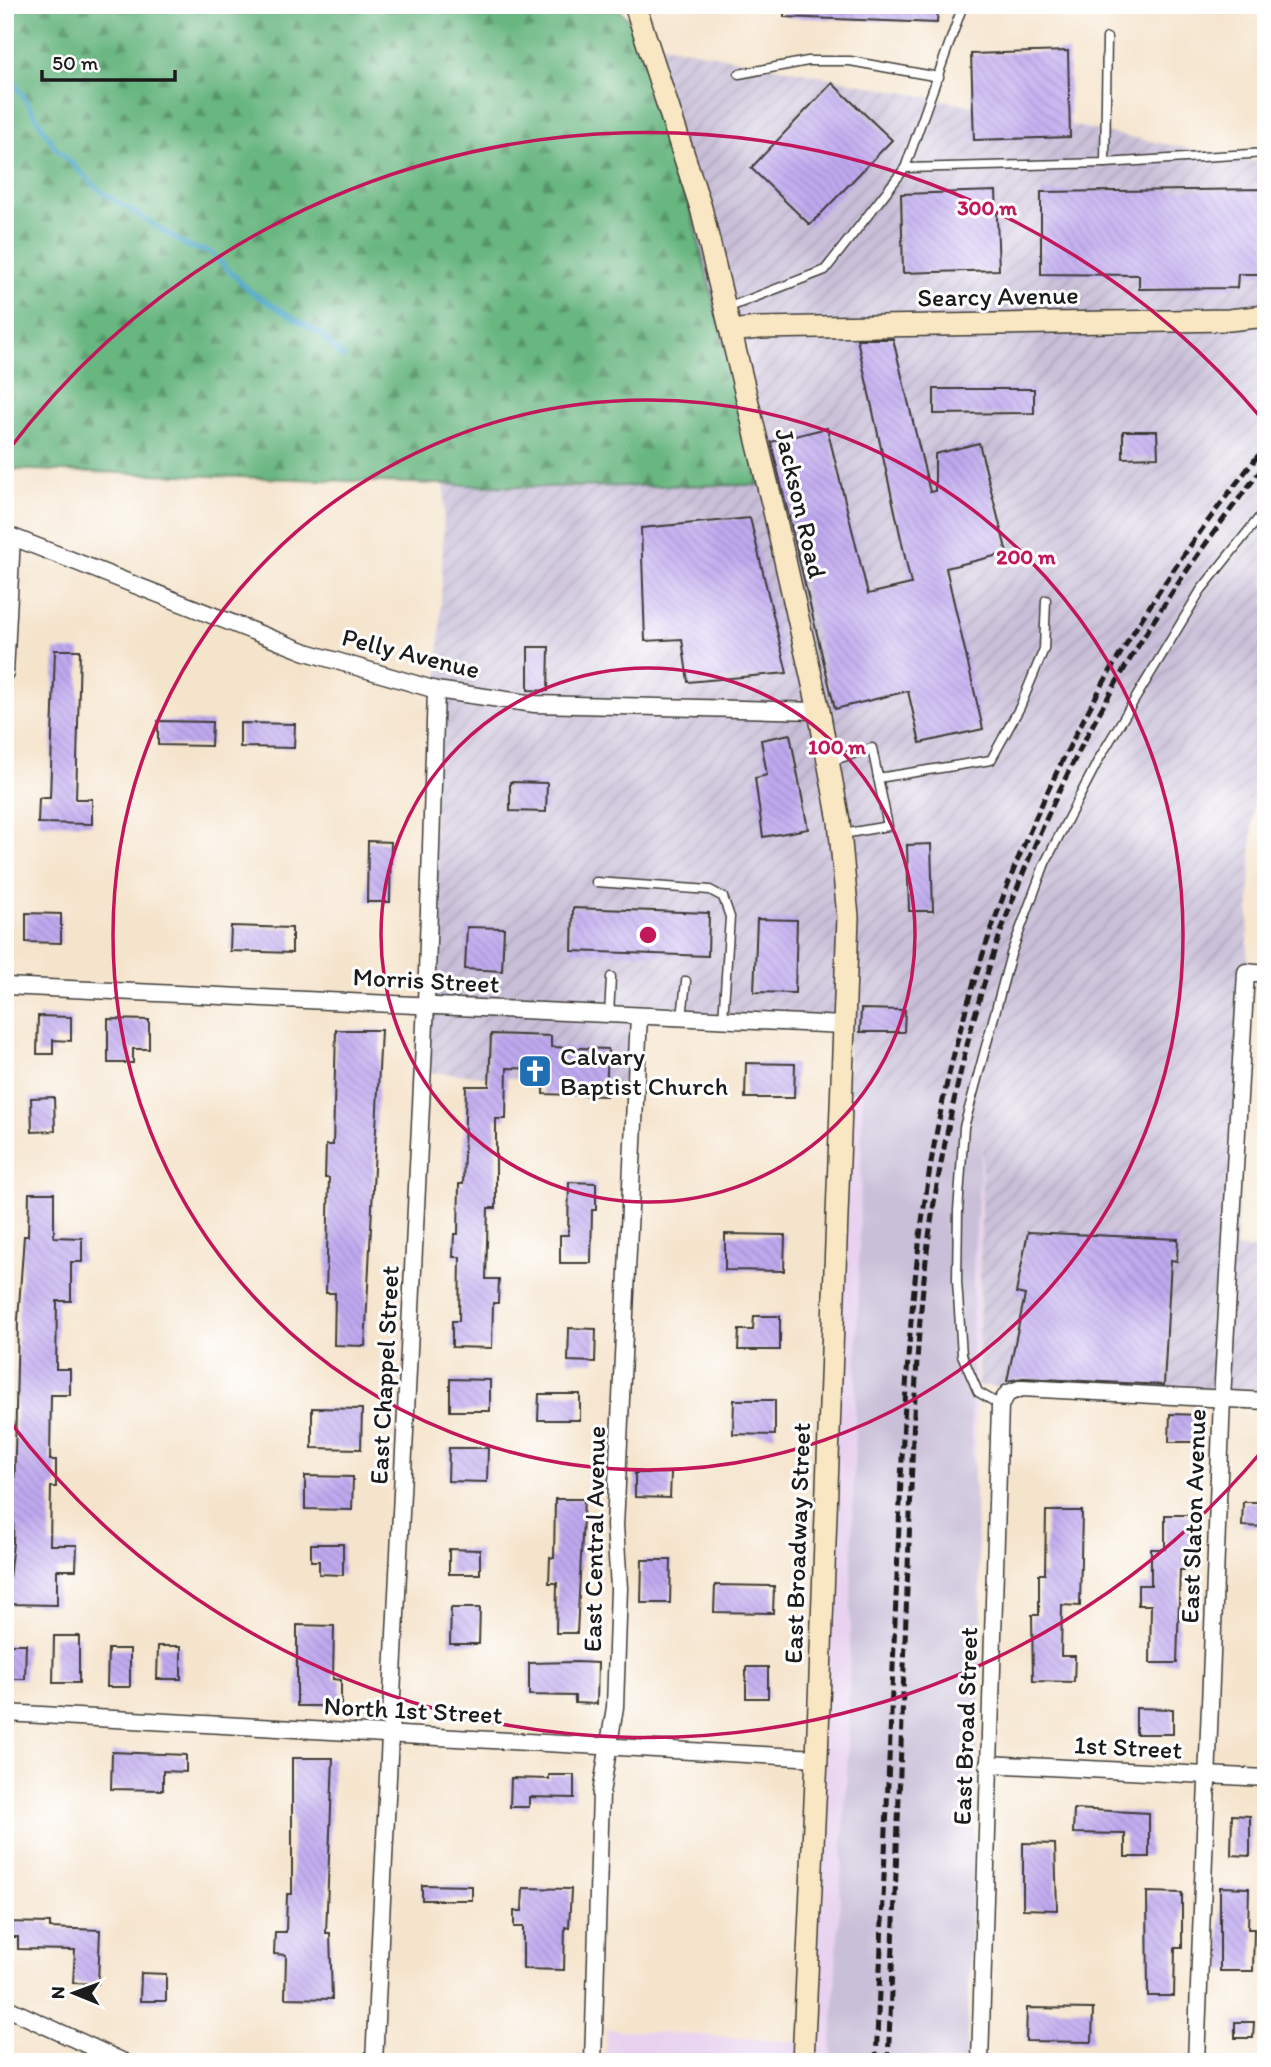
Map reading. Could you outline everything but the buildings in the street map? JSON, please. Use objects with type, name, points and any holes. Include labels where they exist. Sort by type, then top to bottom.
[{"type":"main road","name":"Jackson Road","points":[[635,5],[701,208],[819,711],[840,834],[848,916],[844,1025]]},
{"type":"main road","name":"Searcy Avenue","points":[[732,331],[772,328],[1229,320],[1266,316]]},
{"type":"main road","name":"East Broadway Street","points":[[803,2062],[844,1025]]},
{"type":"street","name":"Pelly Avenue","points":[[9,536],[306,652],[436,690],[535,704],[819,711]]},
{"type":"street","points":[[5,673],[9,536]]},
{"type":"street","name":"East Chappel Street","points":[[374,2062],[426,1004],[436,690]]},
{"type":"street","name":"East Slaton Avenue","points":[[1196,2062],[1222,1398],[1245,972],[1266,974]]},
{"type":"street","name":"Morris Street","points":[[5,986],[844,1025]]},
{"type":"street","name":"East Central Avenue","points":[[593,2062],[601,1793],[615,1707],[618,1588],[615,1526],[639,1016]]},
{"type":"street","points":[[1004,1399],[1022,1388],[1266,1401]]},
{"type":"street","name":"East Broad Street","points":[[980,2062],[1004,1399]]},
{"type":"street","name":"North 1st Street","points":[[5,1713],[817,1758]]},
{"type":"street","name":"1st Street","points":[[989,1765],[1266,1778]]},
{"type":"street","points":[[5,2007],[124,2062]]},
{"type":"lane","points":[[726,308],[825,270],[905,168],[963,5]]},
{"type":"lane","points":[[1105,163],[1107,38]]},
{"type":"lane","points":[[739,74],[808,61],[850,61],[939,77]]},
{"type":"lane","points":[[905,168],[1105,163],[1266,153]]},
{"type":"lane","points":[[1004,1399],[978,1392],[962,1355],[957,1281],[958,1211],[964,1127],[1011,954],[1045,863],[1100,757],[1201,590],[1266,509]]},
{"type":"lane","points":[[878,778],[991,760],[1020,707],[1044,649],[1046,600]]},
{"type":"lane","points":[[828,761],[873,748],[888,826],[840,834]]},
{"type":"lane","points":[[596,882],[710,890],[723,897],[730,917],[723,1020]]},
{"type":"lane","points":[[609,1014],[611,977]]},
{"type":"lane","points":[[682,1018],[686,981]]},
{"type":"shaded area","points":[[649,42],[1266,164],[1266,684],[1258,684],[1236,1248],[1266,1250],[1266,1397],[978,1386],[983,1095],[933,1090],[847,1092],[848,1029],[641,1021],[635,1087],[428,1072],[427,1008],[445,484],[524,487],[758,485]]},
{"type":"shaded area","points":[[863,1083],[986,1085],[973,1268],[971,1428],[982,1617],[966,2062],[831,2062],[847,1773]]},
{"type":"shaded area","points":[[933,1090],[983,1094],[961,2062],[605,2062],[606,2029],[806,2042],[847,1092]]},
{"type":"green space","points":[[5,5],[615,5],[649,42],[759,485],[524,487],[5,469]]},
{"type":"waterway","points":[[5,68],[55,147],[99,190],[189,247],[210,252],[251,292],[322,335],[344,358]]},
{"type":"railway","points":[[876,2062],[906,1382],[926,1192],[951,1066],[974,981],[1003,898],[1036,817],[1074,738],[1162,587],[1212,515],[1266,446]]},
{"type":"railway","points":[[888,2062],[918,1349],[932,1213],[960,1073],[989,966],[1017,889],[1049,813],[1085,739],[1169,597],[1266,464]]},
{"type":"place","name":"Calvary Baptist Church","points":[[535,1071]]}]
